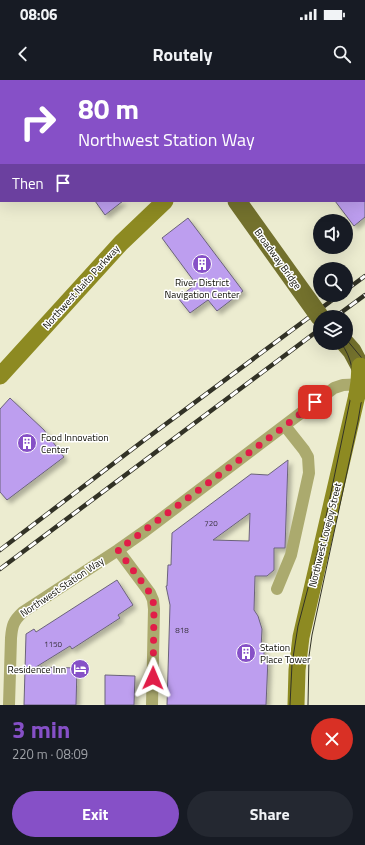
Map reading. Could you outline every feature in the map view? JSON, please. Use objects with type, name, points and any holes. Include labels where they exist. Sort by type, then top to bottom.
[{"type":"main road","name":"Northwest Naito Parkway","points":[[0,376],[121,243],[164,202]]},
{"type":"main road","name":"Broadway Bridge","points":[[238,202],[315,310]]},
{"type":"main road","points":[[351,350],[363,373]]},
{"type":"main road","name":"Northwest Lovejoy Street","points":[[296,705],[299,648],[363,373]]},
{"type":"street","name":"Northwest Station Way","points":[[9,705],[11,638],[12,629],[16,618],[118,550],[337,386],[354,384],[363,373]]},
{"type":"street","points":[[277,589],[291,555],[310,473],[308,457],[285,426]]},
{"type":"street","points":[[118,550],[150,593],[153,600],[152,705]]},
{"type":"building","points":[[96,202],[122,202],[105,215]]},
{"type":"building","points":[[336,202],[365,202],[365,217],[354,226],[353,214],[345,214]]},
{"type":"building","name":"River District Navigation Center","points":[[188,218],[243,291],[217,311],[208,300],[190,313],[178,298],[196,284],[162,238]]},
{"type":"building","name":"Food Innovation Center","points":[[10,398],[44,430],[64,457],[7,500],[0,492],[0,409]]},
{"type":"building","points":[[288,460],[285,548],[274,548],[274,570],[267,576],[255,576],[254,610],[258,616],[262,629],[261,649],[264,649],[264,658],[268,658],[266,705],[167,705],[170,605],[166,586],[168,565],[171,565],[172,533],[251,474],[268,475]],"holes":[[[250,513],[249,541],[213,540]]]},
{"type":"building","points":[[117,580],[133,605],[118,615],[120,618],[72,649],[70,646],[36,667],[77,668],[76,705],[24,705],[26,634],[34,629],[36,632]]},
{"type":"building","points":[[105,675],[135,676],[134,705],[105,705]]},
{"type":"tram line","points":[[235,202],[313,311]]},
{"type":"tram line","points":[[310,299],[320,310]]},
{"type":"tram line","points":[[353,347],[361,357],[365,370]]},
{"type":"tram line","points":[[290,705],[292,664],[298,626],[323,531],[352,391],[353,378],[350,360],[346,350]]},
{"type":"tram line","points":[[308,705],[309,656],[312,635],[358,421],[365,380]]},
{"type":"railway","points":[[353,285],[365,276]]},
{"type":"railway","points":[[345,310],[365,295]]},
{"type":"railway","points":[[0,550],[330,302]]},
{"type":"railway","points":[[0,569],[313,334]]},
{"type":"place","name":"River District Navigation Center","points":[[202,264]]},
{"type":"place","name":"Food Innovation Center","points":[[27,443]]},
{"type":"place","name":"Station Place Tower","points":[[246,653]]},
{"type":"place","name":"Residence Inn","points":[[80,669]]},
{"type":"route","points":[[153,678],[153,600],[150,593],[118,550],[315,402]]}]
